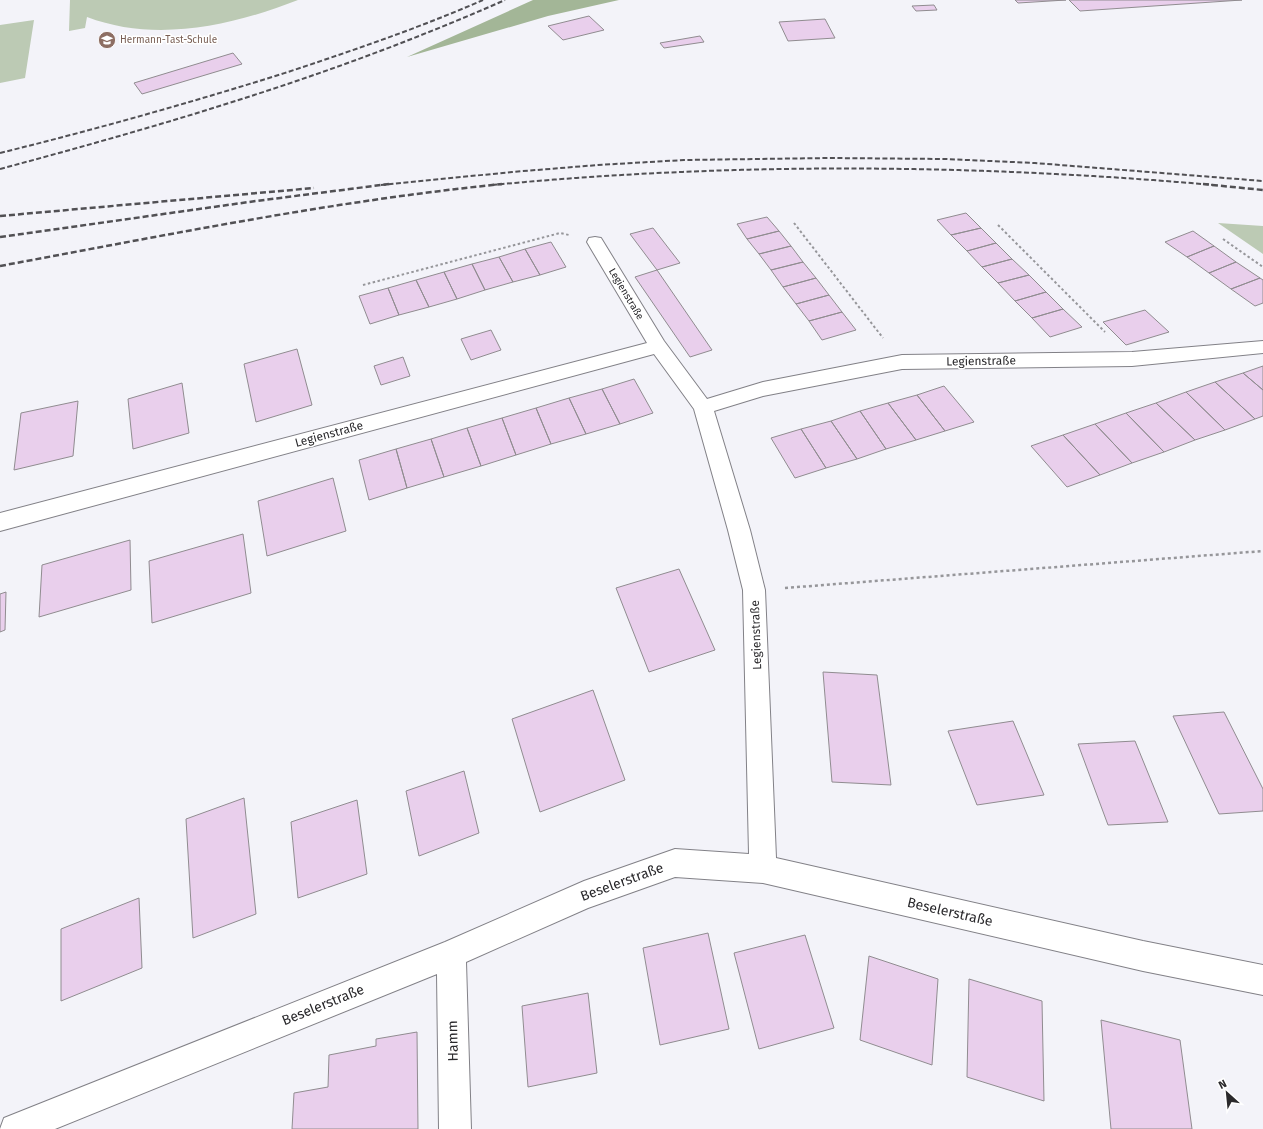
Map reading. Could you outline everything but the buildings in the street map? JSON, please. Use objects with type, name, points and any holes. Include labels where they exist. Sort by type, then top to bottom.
[{"type":"street","name":"Legienstraße","points":[[595,242],[658,346],[703,407],[739,530],[754,590],[763,869]]},
{"type":"street","name":"Legienstraße","points":[[0,522],[658,346]]},
{"type":"street","name":"Legienstraße","points":[[703,407],[763,389],[902,362],[1132,359],[1263,348]]},
{"type":"street","name":"Beselerstraße","points":[[15,1129],[451,954],[584,895],[675,863],[763,869],[1135,955],[1263,980]]},
{"type":"street","name":"Hamm","points":[[451,954],[455,1129]]},
{"type":"path","points":[[794,223],[902,362]]},
{"type":"path","points":[[998,225],[1132,359]]},
{"type":"path","points":[[362,285],[560,233],[595,242]]},
{"type":"path","points":[[1223,238],[1263,267]]},
{"type":"path","points":[[754,590],[1263,551]]},
{"type":"green space","points":[[70,0],[298,0],[247,17],[220,24],[193,28],[166,30],[139,29],[113,25],[87,17],[85,28],[69,31]]},
{"type":"green space","points":[[533,0],[619,0],[548,16],[407,57]]},
{"type":"green space","points":[[34,20],[25,78],[0,83],[0,25]]},
{"type":"green space","points":[[1218,223],[1263,226],[1263,254]]},
{"type":"railway","points":[[0,153],[145,115],[288,72],[411,29],[483,0]]},
{"type":"railway","points":[[0,169],[150,127],[249,97],[396,45],[505,0]]},
{"type":"railway","points":[[382,185],[598,165],[684,160],[830,158],[945,159],[1035,163],[1263,181]]},
{"type":"railway","points":[[495,185],[672,172],[853,168],[1034,173],[1210,185]]},
{"type":"railway","points":[[382,185],[389,184]]},
{"type":"railway","points":[[495,185],[502,184]]},
{"type":"railway","points":[[1203,184],[1210,185]]},
{"type":"railway","points":[[0,237],[382,185]]},
{"type":"railway","points":[[0,266],[313,209],[439,191],[495,185]]},
{"type":"railway","points":[[1210,185],[1214,185]]},
{"type":"railway","points":[[1210,185],[1263,190]]},
{"type":"railway","points":[[0,216],[314,188]]},
{"type":"place","name":"Hermann-Tast-Schule","points":[[107,40]]}]
